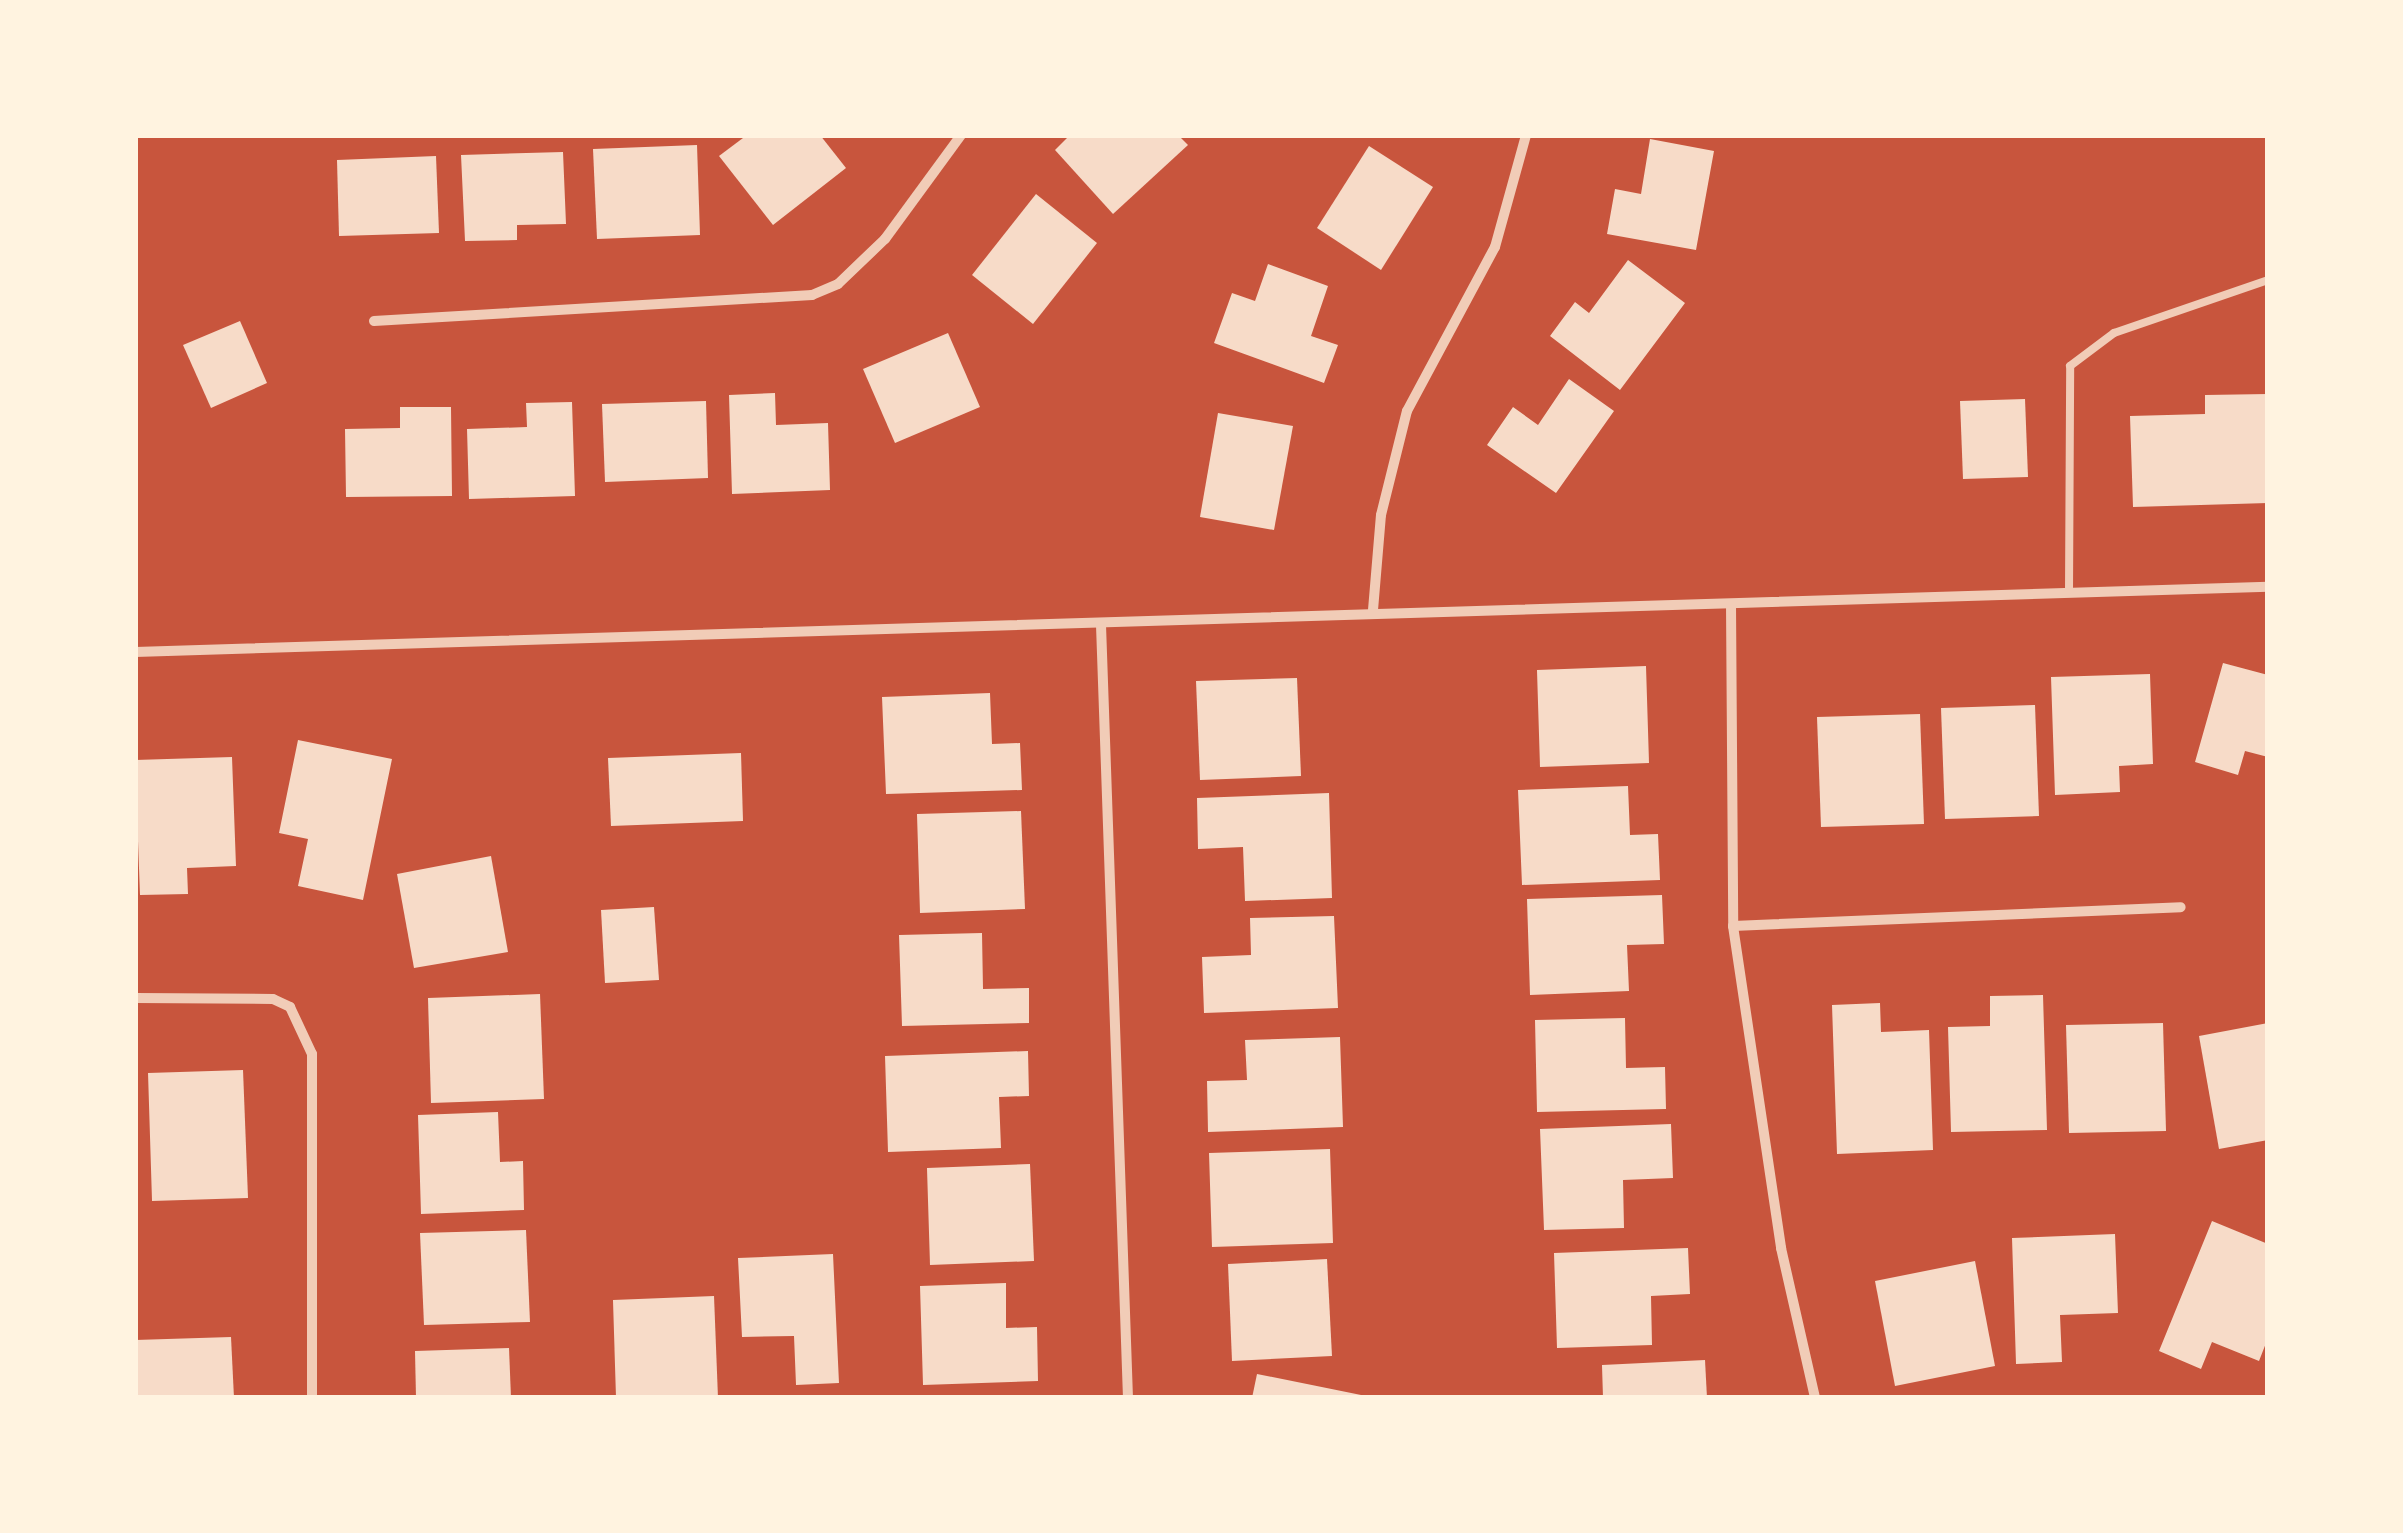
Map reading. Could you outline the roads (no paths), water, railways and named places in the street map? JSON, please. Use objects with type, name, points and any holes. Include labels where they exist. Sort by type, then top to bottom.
[{"type":"street","points":[[374,321],[812,295],[838,284],[886,239],[961,135]]},
{"type":"street","points":[[1373,610],[1382,515],[1407,411],[1495,247],[1526,135]]},
{"type":"street","points":[[135,652],[1101,625],[1373,610],[1731,604],[2268,587]]},
{"type":"street","points":[[1731,604],[1733,926],[1781,1248],[1815,1398]]},
{"type":"street","points":[[1101,625],[1128,1398]]},
{"type":"street","points":[[1733,926],[2181,907]]},
{"type":"street","points":[[135,998],[273,999],[290,1007],[312,1054],[312,1398]]},
{"type":"lane","points":[[2069,593],[2070,366],[2114,333],[2268,280]]}]
